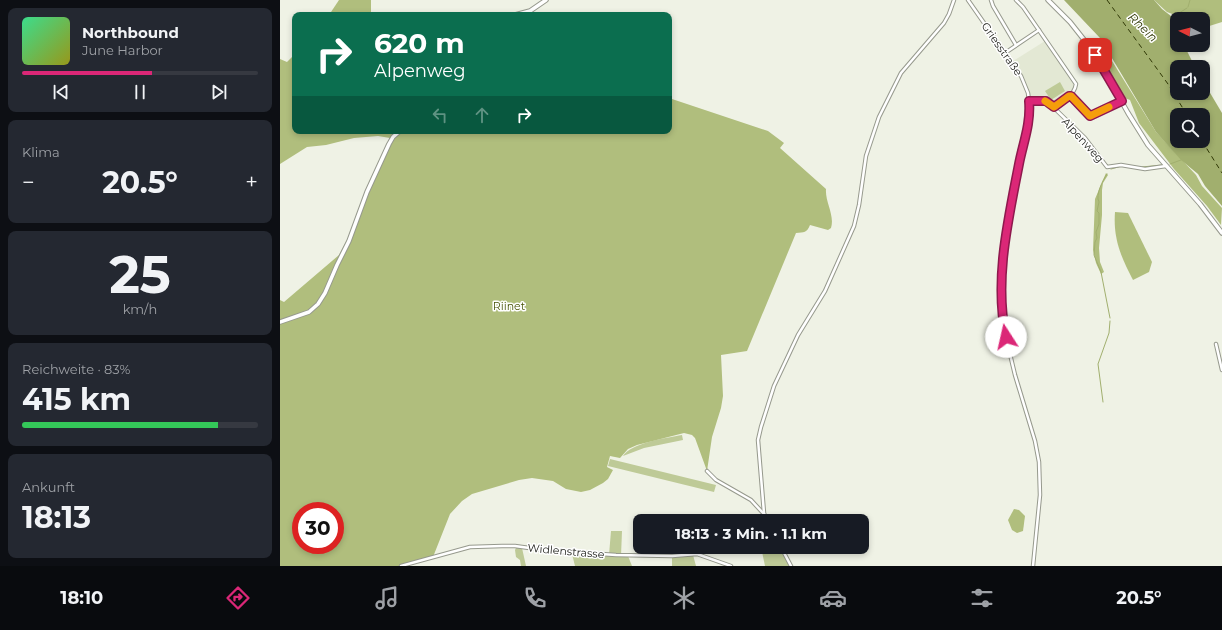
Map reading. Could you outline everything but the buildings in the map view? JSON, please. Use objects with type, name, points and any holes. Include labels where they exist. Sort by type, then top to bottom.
[{"type":"main road","points":[[526,12],[546,0]]},
{"type":"main road","points":[[1048,0],[1070,22],[1088,46],[1101,65],[1148,145],[1200,204],[1222,234]]},
{"type":"main road","points":[[280,322],[309,312],[322,298],[349,241],[367,192],[393,137],[396,134]]},
{"type":"street","points":[[764,514],[758,440],[774,386],[798,335],[824,292],[849,238],[858,214],[864,166],[869,145],[879,118],[901,73],[944,23],[954,0]]},
{"type":"street","name":"Griesstraße","points":[[968,0],[1021,76],[1028,93],[1029,101],[1030,112],[1027,132],[1019,163],[1005,237],[1001,309],[1015,375],[1035,441],[1039,462],[1040,495],[1033,566]]},
{"type":"street","points":[[991,0],[1016,45]]},
{"type":"street","points":[[1016,0],[1023,7],[1076,84],[1071,96],[1054,107]]},
{"type":"street","points":[[1004,53],[1039,30]]},
{"type":"street","points":[[1071,96],[1090,116],[1122,101]]},
{"type":"street","name":"Alpenweg","points":[[1029,101],[1046,101],[1054,107],[1085,138],[1107,167],[1121,165],[1145,169],[1166,166]]},
{"type":"street","points":[[1216,344],[1222,370]]},
{"type":"street","points":[[707,471],[716,480],[751,500],[764,514]]},
{"type":"street","name":"Widlenstrasse","points":[[401,566],[470,547],[491,546],[515,546],[558,552],[616,556],[697,554],[731,566]]},
{"type":"street","points":[[785,554],[791,566]]},
{"type":"shaded area","points":[[1045,41],[1075,86],[1072,93],[1053,104],[1046,100],[1031,99],[1022,76],[1013,61]]},
{"type":"shaded area","points":[[1060,82],[1065,91],[1051,100],[1045,91]]},
{"type":"shaded area","points":[[682,435],[683,440],[644,448],[623,456],[627,451],[641,444]]},
{"type":"shaded area","points":[[610,459],[716,485],[714,492],[608,466]]},
{"type":"shaded area","points":[[611,531],[622,531],[621,556],[609,555]]},
{"type":"shaded area","points":[[516,548],[522,548],[526,566],[521,566],[520,560],[516,557]]},
{"type":"shaded area","points":[[572,554],[628,556],[632,566],[575,566]]},
{"type":"shaded area","points":[[762,554],[784,554],[790,566],[765,566]]},
{"type":"shaded area","points":[[693,555],[696,566],[672,566],[672,556]]},
{"type":"green space","points":[[339,0],[371,0],[371,12],[331,12]]},
{"type":"green space","points":[[1154,0],[1222,0],[1222,22],[1210,26],[1210,12],[1167,12]]},
{"type":"green space","points":[[1099,40],[1156,132],[1196,175],[1202,186],[1222,208],[1221,225],[1207,206],[1174,169],[1139,123],[1130,100],[1122,97],[1091,46]]},
{"type":"green space","name":"Riinet","points":[[292,57],[292,134],[672,134],[672,99],[768,131],[784,143],[780,148],[826,189],[832,223],[831,228],[828,230],[810,225],[806,231],[796,233],[747,351],[721,355],[723,396],[712,437],[707,471],[695,438],[692,435],[684,433],[637,445],[628,449],[620,458],[610,456],[607,467],[613,470],[608,479],[590,490],[581,492],[566,489],[553,481],[532,478],[519,480],[472,494],[462,501],[450,514],[433,557],[401,566],[280,566],[280,300],[284,302],[339,255],[349,236],[365,192],[390,138],[378,136],[354,138],[326,145],[307,147],[280,164],[280,59],[287,62]]},
{"type":"green space","points":[[1106,173],[1108,175],[1103,183],[1102,190],[1102,215],[1099,248],[1100,262],[1104,272],[1101,274],[1096,263],[1093,250],[1095,199]]},
{"type":"green space","points":[[1115,212],[1128,213],[1152,262],[1149,272],[1133,280],[1119,248],[1115,231]]},
{"type":"green space","points":[[1014,509],[1019,510],[1025,516],[1023,531],[1017,533],[1012,530],[1008,520]]},
{"type":"water","name":"Rhein","points":[[1064,0],[1154,0],[1170,15],[1170,52],[1188,52],[1192,60],[1170,60],[1170,100],[1210,100],[1210,93],[1222,113],[1222,206],[1205,186],[1198,174],[1181,160],[1170,148],[1210,148],[1210,108],[1170,108],[1170,148],[1156,132],[1100,38]]},
{"type":"waterway","points":[[1188,7],[1190,0]]},
{"type":"waterway","points":[[1181,12],[1187,8]]},
{"type":"waterway","points":[[1170,164],[1181,160]]},
{"type":"waterway","points":[[1142,167],[1162,165]]},
{"type":"waterway","points":[[1111,169],[1122,166]]},
{"type":"waterway","points":[[1107,174],[1098,196],[1099,202],[1097,211],[1099,213],[1099,224],[1096,232],[1097,238],[1095,242],[1094,255],[1101,272],[1110,318]]},
{"type":"waterway","points":[[1103,402],[1098,364],[1109,333],[1110,321]]},
{"type":"ferry route","points":[[1107,0],[1168,84],[1183,108]]},
{"type":"ferry route","points":[[1206,148],[1222,173]]},
{"type":"slow traffic","points":[[1045,101],[1054,107],[1071,96],[1090,116],[1109,107]]},
{"type":"route","points":[[1006,337],[1001,309],[1005,237],[1019,163],[1029,121],[1029,101],[1046,101],[1054,107],[1071,96],[1090,116],[1122,101],[1095,55]]}]
